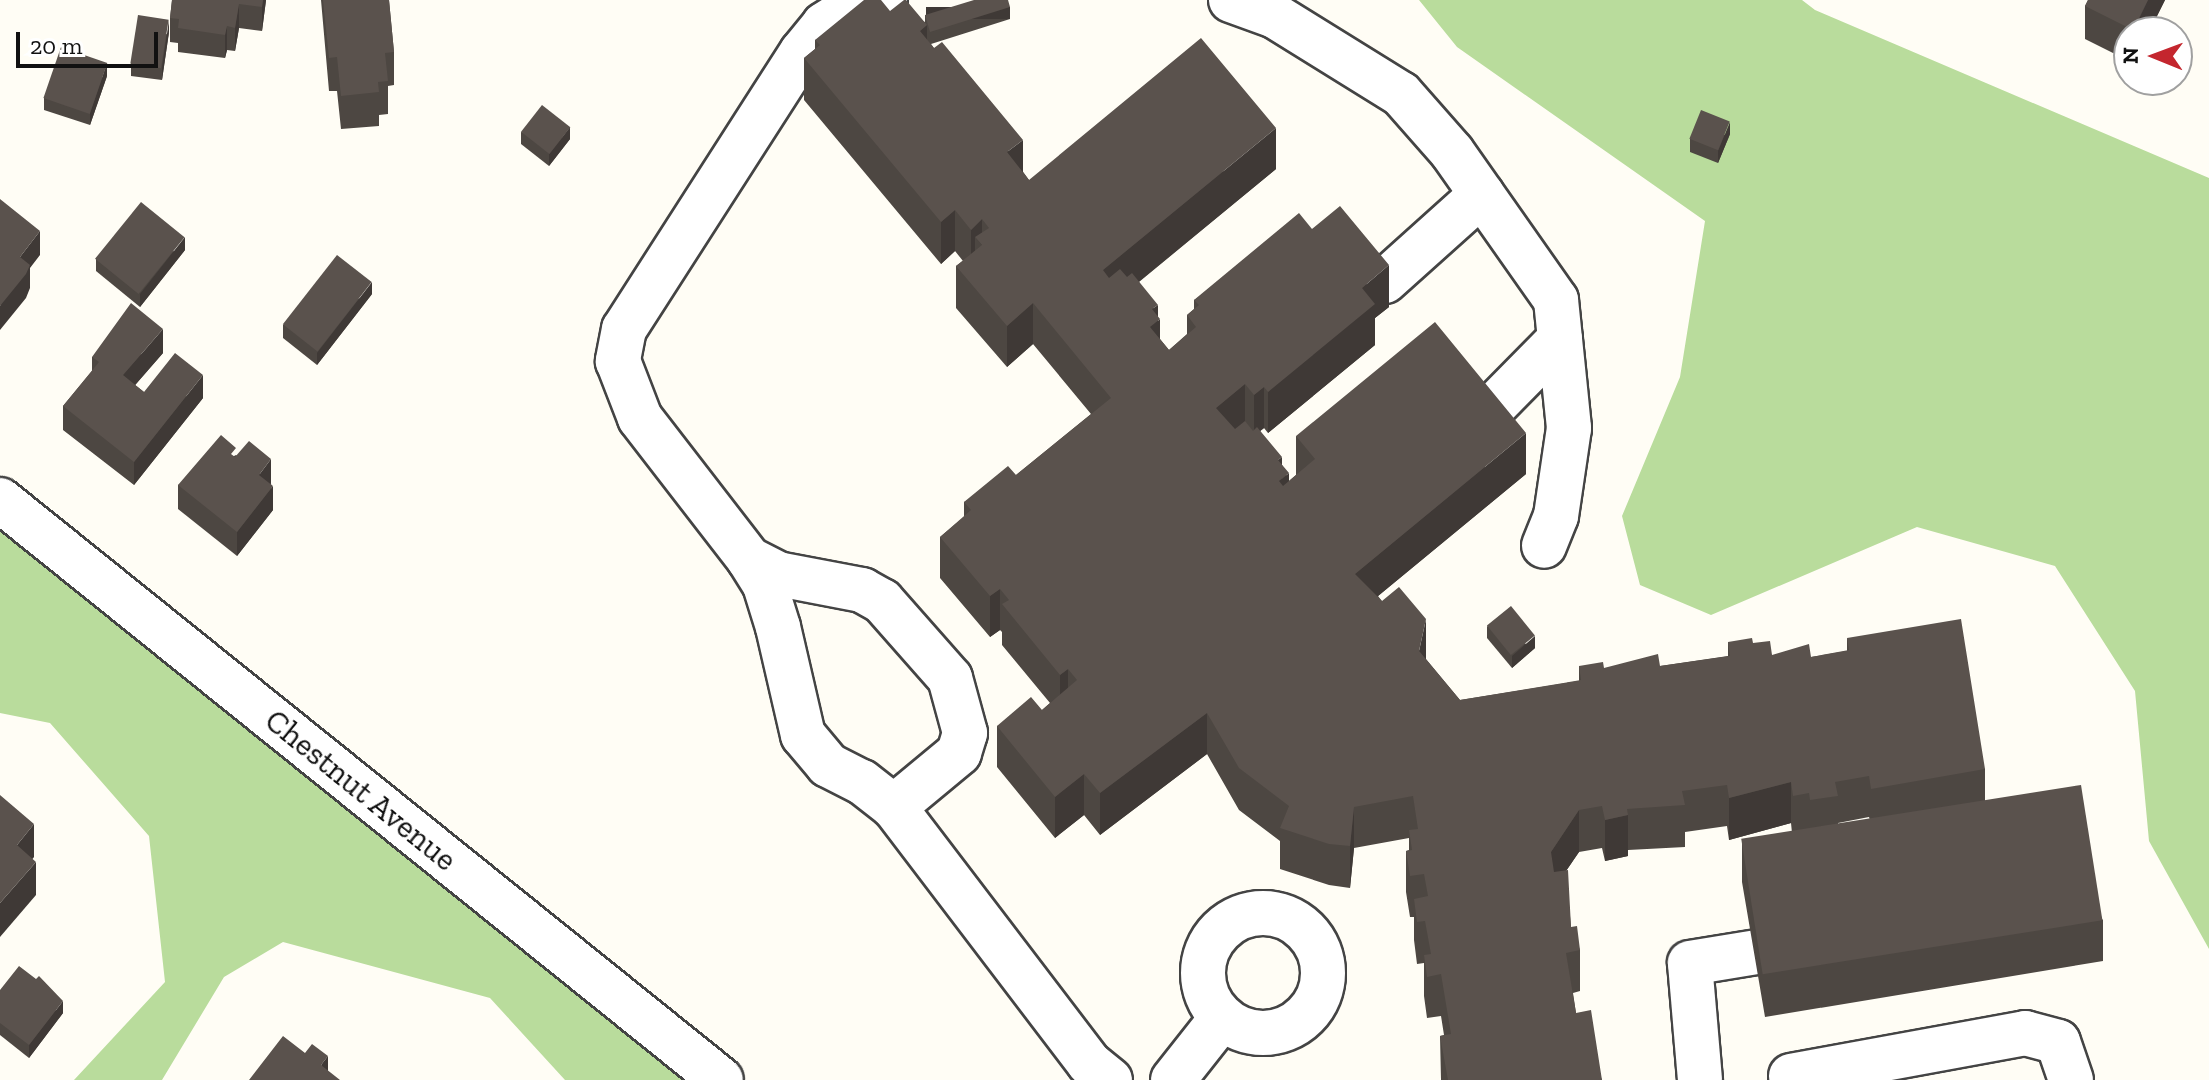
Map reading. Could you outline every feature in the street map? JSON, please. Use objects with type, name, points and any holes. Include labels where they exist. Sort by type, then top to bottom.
[{"type":"street","points":[[885,0],[846,11],[824,25],[802,52],[624,329],[618,361],[640,418],[749,559],[765,585],[803,735],[828,765],[862,782],[894,807],[1089,1063],[1110,1080]]},
{"type":"street","points":[[1231,0],[1275,16],[1401,94],[1482,194],[1556,300],[1569,428],[1556,516],[1544,546]]},
{"type":"street","points":[[1385,281],[1482,194]]},
{"type":"street","points":[[1494,406],[1560,339]]},
{"type":"street","name":"Chestnut Avenue","points":[[0,500],[721,1080]]},
{"type":"street","points":[[749,559],[778,574],[862,590],[882,601],[950,678],[965,733],[959,753],[894,807]]},
{"type":"street","points":[[1700,1080],[1690,963],[1847,938]]},
{"type":"street","points":[[1173,1080],[1222,1018]]},
{"type":"street","points":[[1791,1076],[2025,1033],[2058,1042],[2071,1080]]},
{"type":"green space","points":[[1419,0],[1802,0],[1815,10],[2209,178],[2209,949],[2149,841],[2135,691],[2055,566],[1917,527],[1711,615],[1640,585],[1622,516],[1680,377],[1705,221],[1457,47]]},
{"type":"green space","points":[[0,529],[692,1080],[565,1080],[490,998],[283,942],[224,977],[162,1080],[74,1080],[165,982],[149,836],[50,723],[0,713]]},
{"type":"building","points":[[172,0],[263,0],[262,7],[239,4],[235,28],[227,26],[225,35],[178,28],[179,19],[170,18]]},
{"type":"building","points":[[323,0],[389,0],[394,52],[385,53],[388,81],[378,82],[379,92],[341,96],[337,57],[329,58]]},
{"type":"building","points":[[864,0],[881,0],[890,11],[906,0],[927,25],[920,31],[934,48],[942,42],[1023,140],[1007,152],[1029,180],[1201,38],[1276,128],[1103,270],[1109,278],[1120,269],[1127,277],[1132,273],[1158,305],[1152,309],[1160,319],[1150,327],[1169,350],[1196,327],[1187,315],[1199,305],[1194,300],[1299,213],[1312,229],[1340,206],[1389,265],[1362,288],[1375,304],[1268,392],[1264,387],[1254,395],[1245,384],[1216,408],[1235,429],[1245,421],[1253,431],[1257,427],[1282,457],[1278,460],[1289,473],[1279,481],[1283,486],[1315,459],[1296,436],[1435,322],[1526,433],[1355,574],[1382,601],[1399,587],[1426,619],[1419,651],[1460,700],[1581,680],[1579,666],[1603,662],[1604,668],[1658,654],[1660,666],[1730,656],[1728,642],[1752,638],[1753,643],[1770,641],[1772,655],[1809,644],[1811,657],[1849,650],[1847,638],[1961,619],[1985,769],[1871,789],[1869,776],[1835,782],[1838,796],[1810,800],[1809,793],[1793,796],[1791,782],[1729,798],[1727,785],[1682,791],[1685,805],[1627,809],[1628,815],[1605,820],[1602,806],[1579,810],[1551,852],[1554,872],[1568,870],[1571,927],[1577,926],[1580,950],[1566,953],[1576,1013],[1591,1010],[1602,1080],[1448,1080],[1440,1036],[1451,1034],[1441,974],[1427,977],[1424,955],[1431,954],[1425,921],[1417,922],[1414,899],[1428,896],[1424,874],[1410,876],[1406,851],[1412,850],[1409,830],[1418,829],[1413,796],[1354,807],[1350,846],[1329,844],[1280,828],[1289,806],[1239,768],[1207,713],[1100,793],[1084,774],[1055,797],[997,726],[1031,697],[1042,710],[1077,680],[1068,669],[1060,675],[1002,604],[1009,600],[1000,589],[990,596],[940,537],[971,510],[964,502],[1008,466],[1016,475],[1111,398],[1033,303],[1007,326],[956,266],[982,245],[975,237],[989,228],[982,219],[971,230],[955,210],[941,222],[804,58],[820,45],[815,40]]},
{"type":"building","points":[[974,0],[1008,0],[1010,7],[930,32],[925,15]]},
{"type":"building","points":[[2088,0],[2148,0],[2140,16],[2113,16],[2113,20],[2085,6]]},
{"type":"building","points":[[138,15],[169,20],[161,68],[130,63]]},
{"type":"building","points":[[61,47],[107,63],[90,114],[43,98]]},
{"type":"building","points":[[542,105],[570,127],[549,154],[521,132]]},
{"type":"building","points":[[1701,110],[1730,122],[1718,150],[1689,139]]},
{"type":"building","points":[[0,199],[40,231],[20,257],[30,265],[26,274],[0,306]]},
{"type":"building","points":[[141,202],[185,237],[139,294],[95,259]]},
{"type":"building","points":[[337,255],[372,282],[317,351],[283,324]]},
{"type":"building","points":[[131,303],[163,329],[123,375],[144,392],[175,353],[203,375],[134,462],[63,406],[99,362],[92,357]]},
{"type":"building","points":[[221,435],[236,448],[231,454],[235,457],[249,441],[271,459],[259,475],[273,486],[237,532],[178,485]]},
{"type":"building","points":[[1511,606],[1535,636],[1511,655],[1487,626]]},
{"type":"building","points":[[2081,785],[2102,920],[1763,974],[1741,839]]},
{"type":"building","points":[[0,795],[34,824],[17,845],[36,862],[0,903]]},
{"type":"building","points":[[19,966],[36,979],[39,976],[63,1001],[29,1045],[0,1023],[0,990]]},
{"type":"building","points":[[283,1036],[305,1053],[312,1044],[328,1056],[321,1065],[340,1080],[249,1080]]}]
